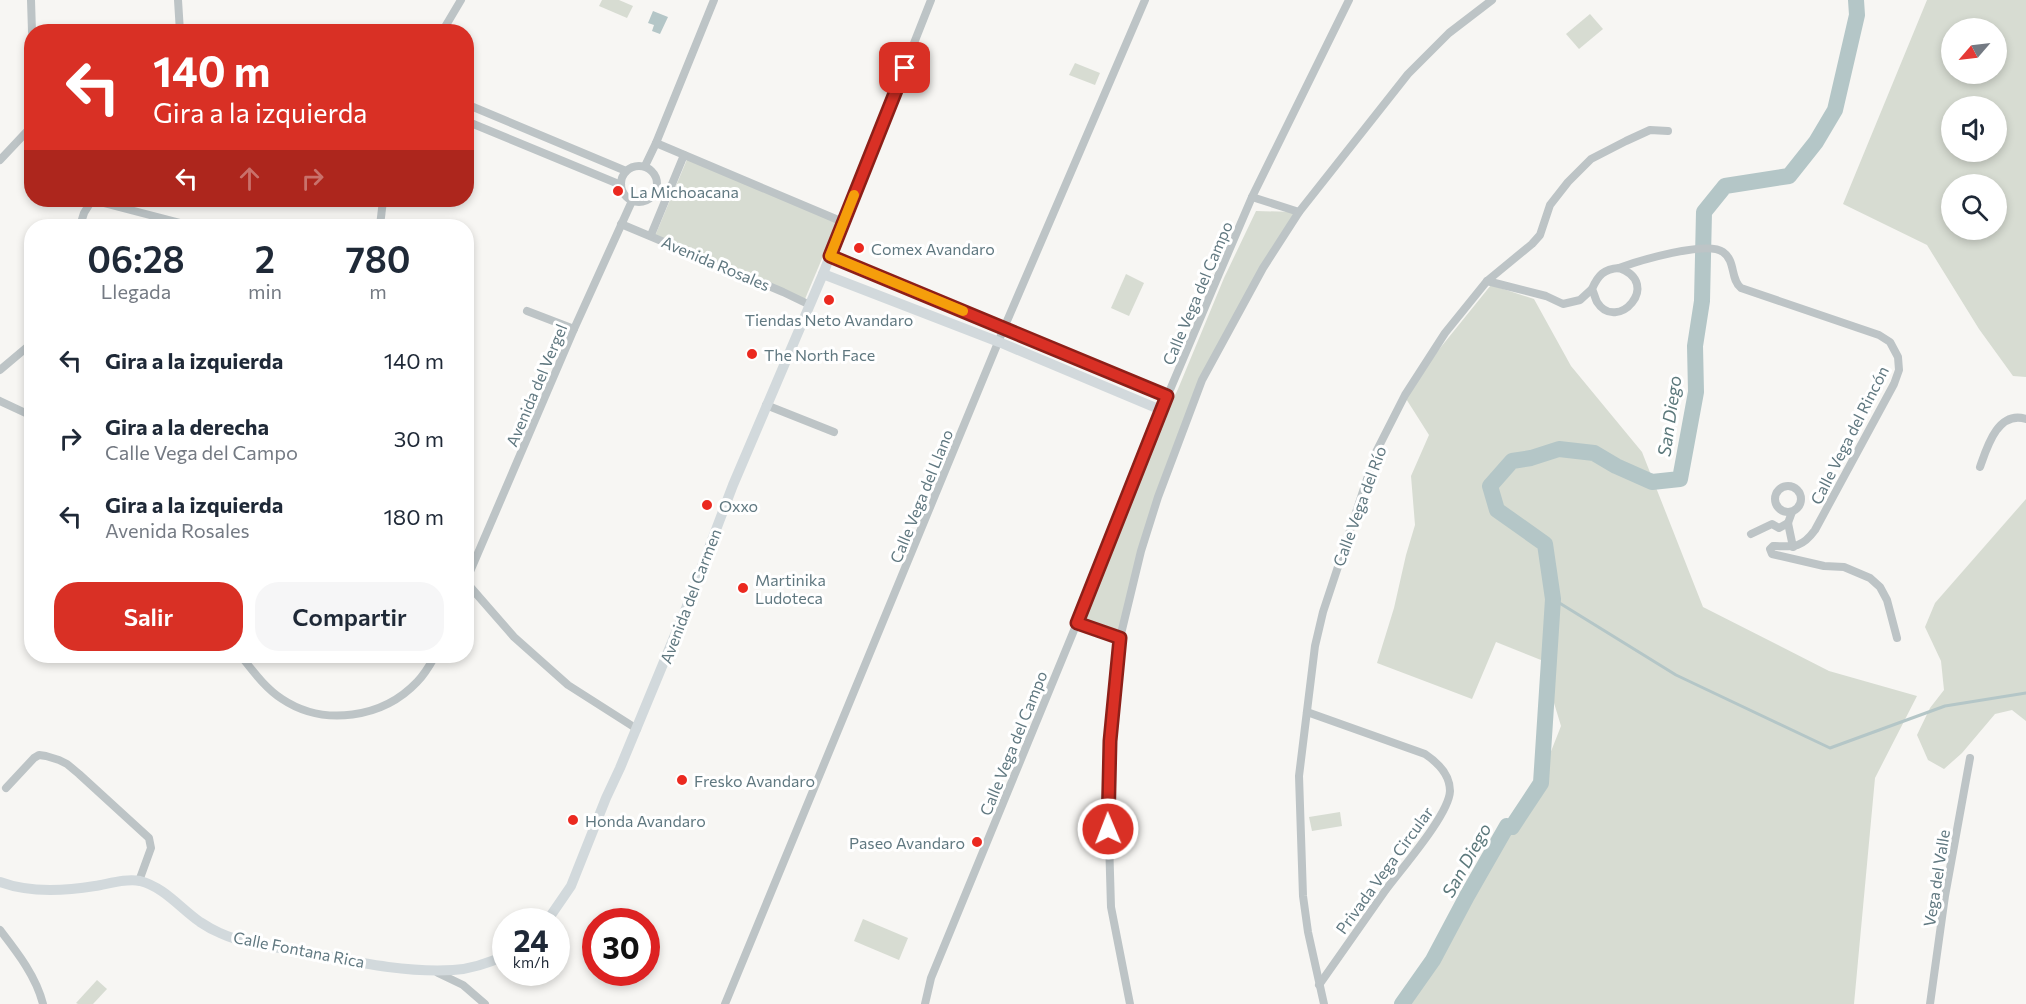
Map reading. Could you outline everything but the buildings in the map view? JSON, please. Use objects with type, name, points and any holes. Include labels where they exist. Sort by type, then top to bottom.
[{"type":"street","points":[[31,0],[32,24]]},
{"type":"street","points":[[178,0],[180,24]]},
{"type":"street","points":[[447,24],[461,0]]},
{"type":"street","points":[[645,166],[714,0]]},
{"type":"street","points":[[932,0],[824,274],[999,342],[1161,410]]},
{"type":"street","name":"Calle Vega del Llano","points":[[725,1004],[1004,328],[1145,0]]},
{"type":"street","name":"Calle Vega del Campo","points":[[925,1004],[931,978],[1077,623],[1161,410],[1252,197],[1349,0]]},
{"type":"street","points":[[1130,1004],[1112,906],[1108,841],[1110,741],[1120,638],[1149,524],[1195,396],[1263,267],[1299,212],[1408,74],[1449,33],[1492,0]]},
{"type":"street","points":[[474,108],[626,171]]},
{"type":"street","points":[[474,124],[621,185]]},
{"type":"street","points":[[520,142],[524,130]]},
{"type":"street","name":"Calle Vega del Río","points":[[1324,1004],[1308,932],[1303,896],[1299,776],[1315,646],[1323,612],[1376,452],[1405,395],[1445,333],[1487,281],[1540,235],[1550,205],[1568,182],[1591,159],[1650,130],[1668,131]]},
{"type":"street","points":[[0,160],[24,134]]},
{"type":"street","points":[[656,143],[843,222]]},
{"type":"street","points":[[651,235],[684,155]]},
{"type":"street","points":[[634,166],[645,166],[655,173],[657,191],[649,200],[632,201],[626,196],[621,185],[622,178],[626,171],[634,166]]},
{"type":"street","points":[[657,191],[668,194]]},
{"type":"street","points":[[1252,197],[1299,212]]},
{"type":"street","name":"Avenida del Vergel","points":[[474,563],[574,329],[632,201]]},
{"type":"street","points":[[119,207],[165,219]]},
{"type":"street","name":"Avenida Rosales","points":[[621,224],[810,305]]},
{"type":"street","name":"Calle Vega del Rincón","points":[[1619,268],[1635,262],[1705,247],[1722,251],[1729,258],[1736,282],[1741,288],[1879,335],[1890,342],[1898,357],[1897,377],[1861,448],[1815,530],[1806,541],[1793,547],[1773,546],[1770,551],[1772,554],[1810,564],[1844,567],[1875,582],[1887,600],[1897,638]]},
{"type":"street","points":[[830,256],[1167,396]]},
{"type":"street","points":[[1487,281],[1546,296],[1563,304],[1580,300],[1592,289],[1602,272],[1619,268],[1631,274],[1637,286],[1636,299],[1627,309],[1614,312],[1602,307],[1592,289]]},
{"type":"street","name":"Avenida del Carmen","points":[[556,908],[571,886],[687,606],[766,405],[824,274]]},
{"type":"street","points":[[528,310],[574,329]]},
{"type":"street","points":[[0,370],[24,350]]},
{"type":"street","points":[[0,401],[24,412]]},
{"type":"street","points":[[766,405],[834,432]]},
{"type":"street","points":[[1980,467],[1984,453],[1999,426],[2006,420],[2026,419]]},
{"type":"street","points":[[1792,512],[1788,523],[1793,547]]},
{"type":"street","points":[[1751,534],[1772,524],[1779,528],[1788,523]]},
{"type":"street","points":[[474,591],[514,637],[568,685],[636,729]]},
{"type":"street","points":[[1077,623],[1120,638]]},
{"type":"street","points":[[247,663],[266,686],[283,700],[313,712],[334,715],[368,711],[399,697],[425,674],[431,663]]},
{"type":"street","name":"Privada Vega Circular","points":[[1307,712],[1425,754],[1435,760],[1444,772],[1450,789],[1449,798],[1439,819],[1385,890],[1319,985]]},
{"type":"street","points":[[0,882],[20,888],[75,889],[139,881],[151,844],[149,838],[68,764],[39,755],[6,788]]},
{"type":"street","name":"Vega del Valle","points":[[1930,1004],[1945,896],[1970,758]]},
{"type":"street","name":"Calle Fontana Rica","points":[[139,881],[173,900],[201,923],[244,942],[344,960],[428,970],[467,968],[492,961]]},
{"type":"street","points":[[0,930],[37,984],[43,1004]]},
{"type":"street","points":[[428,970],[463,984],[485,1004]]},
{"type":"shaded area","points":[[602,0],[619,0],[633,6],[627,18],[599,6]]},
{"type":"shaded area","points":[[1927,0],[2026,0],[2026,377],[2013,376],[1979,329],[1927,245],[1843,204]]},
{"type":"shaded area","points":[[653,11],[668,17],[660,34],[652,31],[654,25],[648,23]]},
{"type":"shaded area","points":[[1590,14],[1603,29],[1579,49],[1566,34]]},
{"type":"shaded area","points":[[1075,63],[1100,73],[1095,85],[1069,75]]},
{"type":"shaded area","points":[[688,157],[837,223],[805,299],[655,236]]},
{"type":"shaded area","points":[[1256,211],[1296,212],[1193,395],[1118,636],[1078,621],[1124,518],[1155,436]]},
{"type":"shaded area","points":[[1126,274],[1144,283],[1129,316],[1111,308]]},
{"type":"shaded area","points":[[1491,285],[1534,299],[1571,366],[1642,452],[1703,607],[1829,671],[1917,696],[1875,778],[1854,1004],[1400,1004],[1431,958],[1507,823],[1511,824],[1539,782],[1561,726],[1541,660],[1496,642],[1472,699],[1377,663],[1415,525],[1411,476],[1429,435],[1403,394]]},
{"type":"shaded area","points":[[2026,499],[2026,721],[2012,710],[1995,714],[1962,753],[1944,769],[1928,760],[1917,735],[1930,708],[1944,690],[1941,661],[1925,627],[1935,603]]},
{"type":"shaded area","points":[[1340,812],[1342,826],[1312,831],[1309,817]]},
{"type":"shaded area","points":[[863,919],[908,938],[899,960],[854,941]]},
{"type":"shaded area","points":[[97,980],[107,989],[93,1004],[76,1003]]},
{"type":"waterway","name":"San Diego","points":[[1402,1004],[1433,960],[1507,826],[1512,827],[1541,783],[1553,599],[1545,544],[1497,510],[1490,486],[1512,461],[1559,449],[1594,453],[1652,482],[1680,479],[1696,392],[1695,346],[1702,301],[1704,212],[1725,186],[1789,176],[1816,142],[1835,110],[1857,15],[1856,0]]},
{"type":"waterway","points":[[1553,599],[1676,675],[1830,748],[1945,706],[2026,693]]},
{"type":"slow traffic","points":[[854,195],[830,256],[963,311]]},
{"type":"place","name":"La Michoacana","points":[[618,191]]},
{"type":"place","name":"Comex Avandaro","points":[[859,248]]},
{"type":"place","name":"Tiendas Neto Avandaro","points":[[829,300]]},
{"type":"place","name":"The North Face","points":[[752,354]]},
{"type":"place","name":"Oxxo","points":[[707,505]]},
{"type":"place","name":"Martinika Ludoteca","points":[[743,588]]},
{"type":"place","name":"Fresko Avandaro","points":[[682,780]]},
{"type":"place","name":"Honda Avandaro","points":[[573,820]]},
{"type":"place","name":"Paseo Avandaro","points":[[977,842]]},
{"type":"route","points":[[905,68],[830,256],[1167,396],[1077,623],[1120,638],[1110,741],[1108,829]]}]
